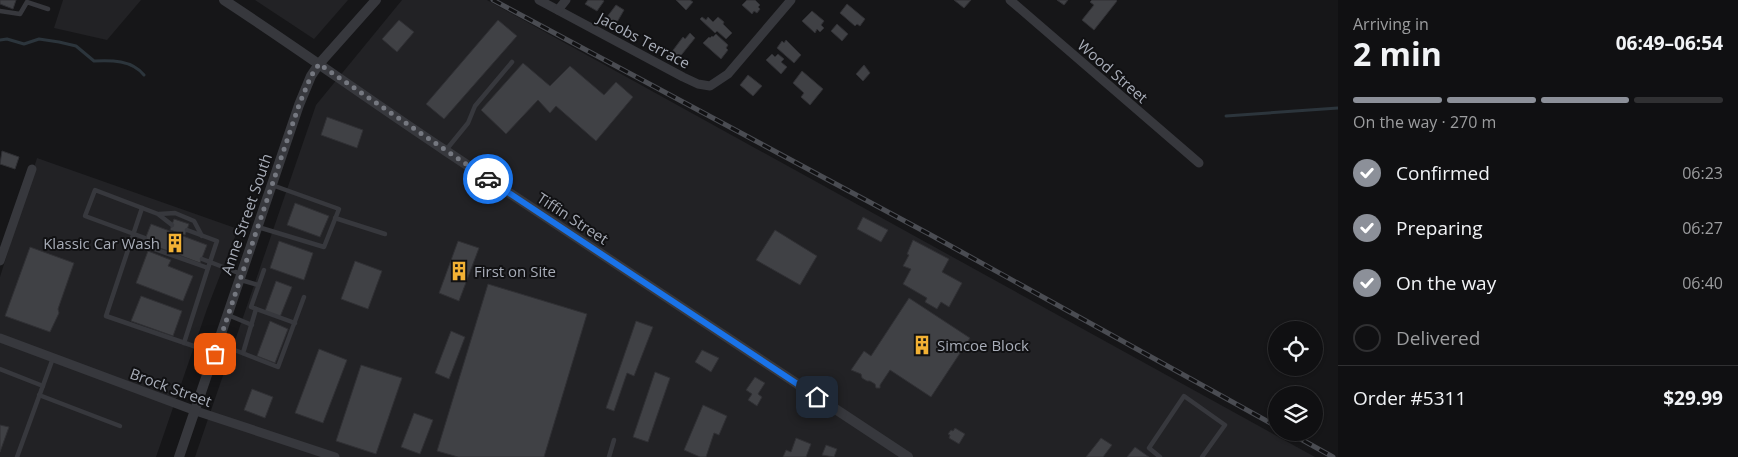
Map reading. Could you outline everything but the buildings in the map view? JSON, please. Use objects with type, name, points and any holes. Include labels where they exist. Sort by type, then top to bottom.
[{"type":"street","name":"Tiffin Street","points":[[224,0],[300,50],[445,151],[908,457]]},
{"type":"street","name":"Anne Street South","points":[[179,457],[299,105],[311,76],[319,64],[376,0]]},
{"type":"street","name":"Jacobs Terrace","points":[[539,0],[698,84],[710,86],[728,74],[791,0]]},
{"type":"street","points":[[558,10],[566,0]]},
{"type":"street","name":"Wood Street","points":[[1010,0],[1199,163]]},
{"type":"street","points":[[0,261],[32,169]]},
{"type":"street","name":"Brock Street","points":[[0,338],[196,411],[335,457]]},
{"type":"lane","points":[[0,11],[20,14],[27,2],[48,9]]},
{"type":"lane","points":[[445,151],[468,123],[475,106],[512,62]]},
{"type":"lane","points":[[258,227],[324,247],[335,218],[338,208],[272,185]]},
{"type":"lane","points":[[145,238],[85,216],[95,190],[158,214],[172,224]]},
{"type":"lane","points":[[142,208],[106,316],[184,343],[243,353],[278,367],[304,297]]},
{"type":"lane","points":[[158,214],[175,213],[194,221],[202,236]]},
{"type":"lane","points":[[335,218],[385,234]]},
{"type":"lane","points":[[184,343],[217,241],[187,230]]},
{"type":"lane","points":[[132,240],[208,268]]},
{"type":"lane","points":[[202,259],[258,285]]},
{"type":"lane","points":[[264,270],[251,306],[294,323]]},
{"type":"lane","points":[[243,353],[256,309]]},
{"type":"lane","points":[[228,315],[252,324]]},
{"type":"lane","points":[[17,457],[53,358]]},
{"type":"lane","points":[[0,369],[43,386]]},
{"type":"lane","points":[[40,395],[120,426]]},
{"type":"lane","points":[[1160,457],[1149,448],[1184,396],[1225,425],[1202,457]]},
{"type":"lane","points":[[609,457],[614,440]]},
{"type":"shaded area","points":[[63,0],[141,0],[107,40],[54,28]]},
{"type":"shaded area","points":[[255,0],[348,0],[314,39]]},
{"type":"shaded area","points":[[402,0],[487,0],[1268,431],[1268,441],[1286,441],[1315,457],[195,457],[316,105]]},
{"type":"shaded area","points":[[37,158],[238,229],[207,309],[156,457],[0,457],[0,277]]},
{"type":"waterway","points":[[0,40],[7,39],[24,44],[39,39],[76,46],[94,61],[121,62],[134,66],[144,75]]},
{"type":"waterway","points":[[1226,116],[1338,108]]},
{"type":"railway","points":[[493,0],[929,234],[1268,422]]},
{"type":"railway","points":[[1304,441],[1333,457]]},
{"type":"way so far","points":[[215,354],[299,105],[311,76],[319,64],[488,179]]},
{"type":"place","name":"Klassic Car Wash","points":[[175,243]]},
{"type":"place","name":"First on Site","points":[[459,271]]},
{"type":"place","name":"Simcoe Block","points":[[922,345]]},
{"type":"route","points":[[488,179],[817,397]]}]
